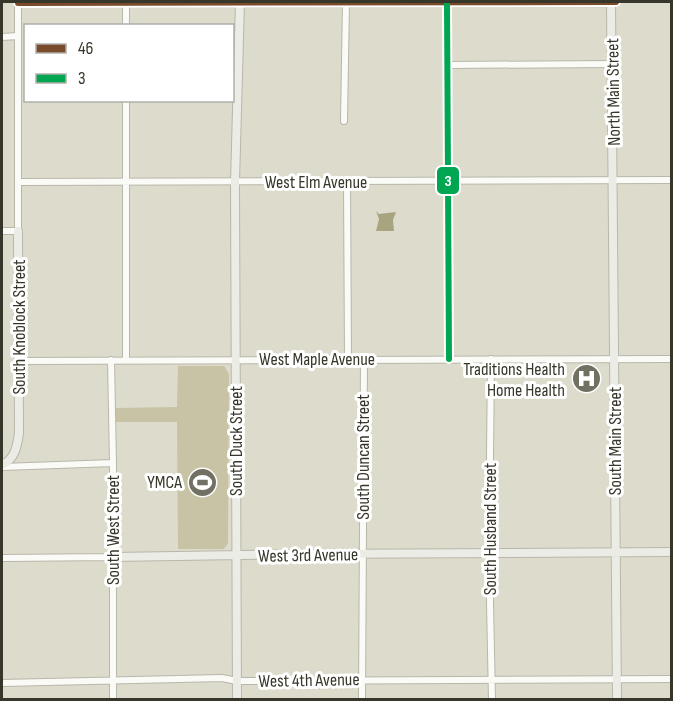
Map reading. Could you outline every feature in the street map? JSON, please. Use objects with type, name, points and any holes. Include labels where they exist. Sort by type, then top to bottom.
[{"type":"main road","points":[[18,2],[613,2]]},
{"type":"main road","name":"South Duck Street","points":[[237,699],[235,182],[240,2]]},
{"type":"main road","name":"North Main Street","points":[[613,2],[614,182]]},
{"type":"main road","name":"South Main Street","points":[[614,182],[617,699]]},
{"type":"main road","name":"South Knoblock Street","points":[[2,466],[12,458],[19,433],[18,231]]},
{"type":"main road","name":"West 3rd Avenue","points":[[113,557],[672,552]]},
{"type":"street","name":"South Knoblock Street","points":[[18,2],[18,231]]},
{"type":"street","points":[[126,2],[126,24]]},
{"type":"street","points":[[344,122],[346,2]]},
{"type":"street","points":[[447,2],[449,359]]},
{"type":"street","points":[[2,37],[18,36]]},
{"type":"street","points":[[447,64],[613,64]]},
{"type":"street","points":[[126,102],[126,360]]},
{"type":"street","name":"West Elm Avenue","points":[[19,182],[614,182],[672,180]]},
{"type":"street","points":[[347,182],[348,359]]},
{"type":"street","points":[[2,231],[18,231]]},
{"type":"street","name":"South Duncan Street","points":[[362,699],[364,359]]},
{"type":"street","name":"South Husband Street","points":[[490,359],[489,554],[492,699]]},
{"type":"street","name":"West Maple Avenue","points":[[19,361],[672,359]]},
{"type":"street","name":"South West Street","points":[[111,360],[113,699]]},
{"type":"street","points":[[2,466],[113,464]]},
{"type":"street","name":"West 3rd Avenue","points":[[2,558],[113,557]]},
{"type":"street","name":"West 4th Avenue","points":[[2,683],[222,678],[237,681],[672,679]]},
{"type":"shaded area","points":[[376,211],[379,214],[396,212],[393,220],[394,231],[376,231],[379,219]]},
{"type":"shaded area","name":"YMCA","points":[[178,366],[224,366],[229,374],[228,543],[224,549],[178,549],[177,422],[116,422],[116,408],[177,407]]},
{"type":"transit line","name":"3","points":[[447,2],[449,359]]},
{"type":"transit line","name":"46","points":[[18,3],[616,2]]},
{"type":"place","name":"Traditions Health Home Health","points":[[586,379]]},
{"type":"place","name":"YMCA","points":[[203,482]]}]
